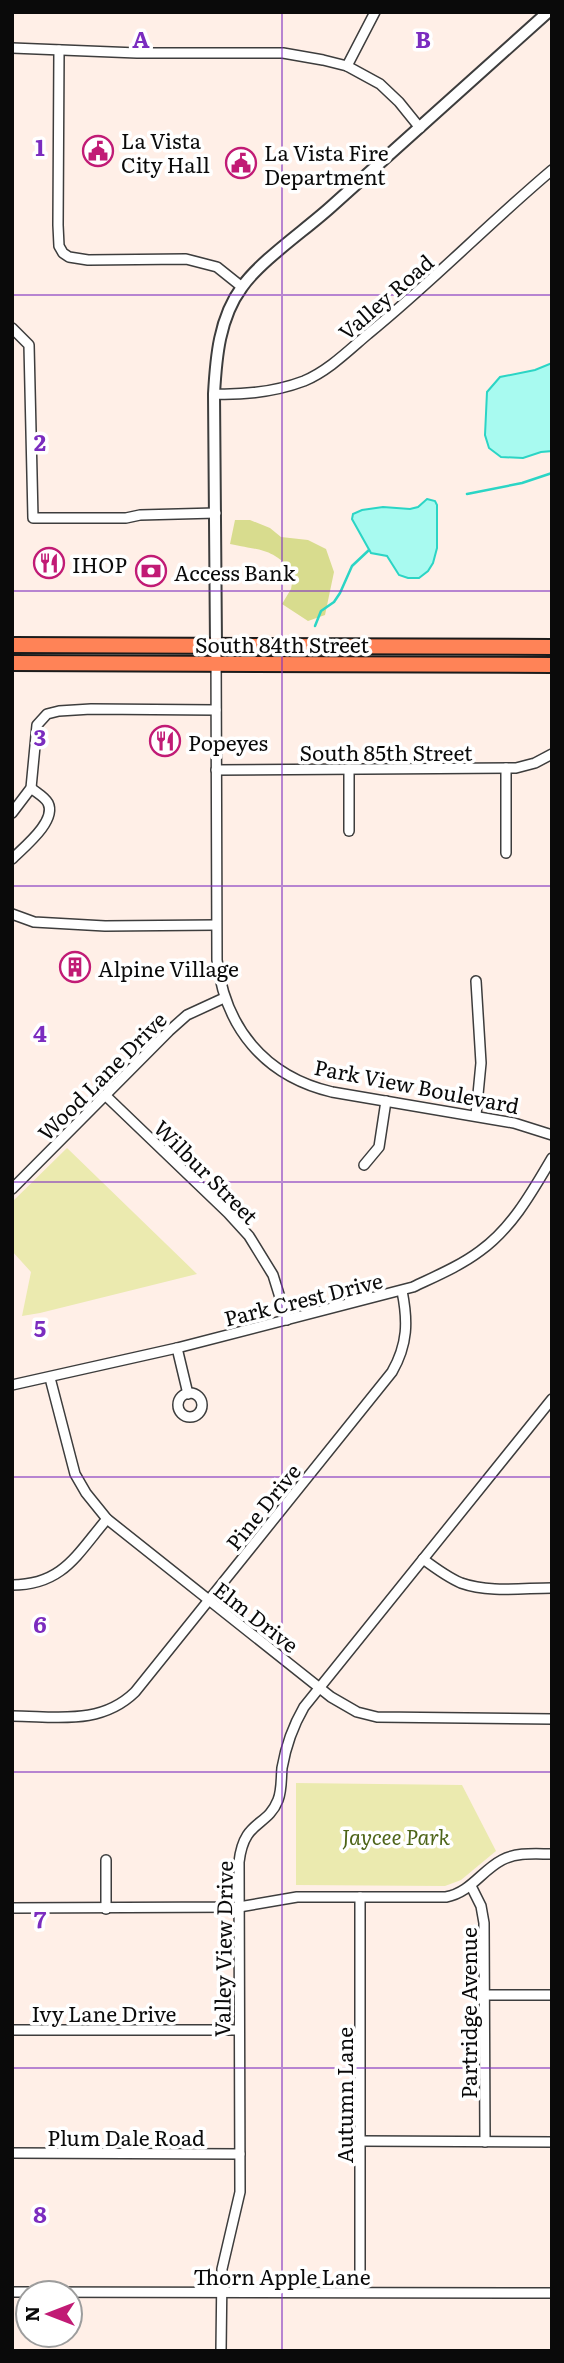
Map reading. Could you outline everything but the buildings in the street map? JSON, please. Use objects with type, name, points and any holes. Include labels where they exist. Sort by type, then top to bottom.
[{"type":"main road","name":"South 84th Street","points":[[12,645],[552,647]]},
{"type":"main road","name":"South 84th Street","points":[[12,663],[552,665]]},
{"type":"street","points":[[347,66],[374,12]]},
{"type":"street","name":"Park View Boulevard","points":[[548,12],[263,265],[242,287],[223,326],[216,357],[214,394],[216,960],[224,998],[238,1027],[269,1062],[289,1076],[322,1090],[476,1115],[552,1135]]},
{"type":"street","points":[[12,48],[137,53],[283,53],[347,66],[380,84],[420,128]]},
{"type":"street","points":[[60,50],[58,225],[63,253],[69,257],[88,260],[186,259],[217,267],[242,287]]},
{"type":"street","name":"Valley Road","points":[[214,394],[272,390],[304,381],[330,366],[398,310],[508,207],[552,170]]},
{"type":"street","points":[[12,328],[29,345],[33,518],[126,518],[140,515],[216,513]]},
{"type":"street","points":[[12,813],[31,788],[37,725],[47,714],[91,709],[216,710]]},
{"type":"street","name":"South 85th Street","points":[[216,770],[506,768],[529,765],[552,754]]},
{"type":"street","points":[[506,768],[506,853]]},
{"type":"street","points":[[349,769],[349,831]]},
{"type":"street","points":[[12,859],[47,823],[51,811],[47,801],[31,788]]},
{"type":"street","points":[[12,914],[34,922],[105,926],[216,925]]},
{"type":"street","points":[[476,981],[481,1063],[476,1115]]},
{"type":"street","name":"Wood Lane Drive","points":[[12,1189],[187,1015],[224,998]]},
{"type":"street","name":"Wilbur Street","points":[[104,1095],[249,1236],[272,1275],[287,1320]]},
{"type":"street","points":[[364,1166],[379,1147],[386,1101]]},
{"type":"street","name":"Park Crest Drive","points":[[12,1385],[177,1348],[402,1291],[445,1272],[480,1251],[504,1229],[529,1197],[552,1158]]},
{"type":"street","name":"Pine Drive","points":[[12,1716],[83,1717],[111,1711],[135,1692],[392,1372],[402,1353],[406,1333],[402,1291]]},
{"type":"street","points":[[177,1348],[188,1394]]},
{"type":"street","name":"Elm Drive","points":[[50,1378],[75,1474],[107,1519],[319,1688],[357,1712],[377,1717],[552,1719]]},
{"type":"street","name":"Valley View Drive","points":[[221,2351],[221,2293],[227,2244],[240,2192],[239,1862],[243,1841],[250,1829],[268,1814],[276,1803],[291,1732],[304,1707],[552,1399]]},
{"type":"street","points":[[12,1585],[35,1584],[55,1576],[71,1562],[107,1519]]},
{"type":"street","points":[[423,1559],[449,1577],[471,1585],[495,1588],[552,1588]]},
{"type":"street","points":[[12,1908],[239,1907],[298,1897],[446,1896],[455,1895],[471,1886],[506,1858],[524,1854],[552,1854]]},
{"type":"street","points":[[106,1860],[106,1909]]},
{"type":"street","name":"Partridge Avenue","points":[[471,1886],[484,1917],[485,2142]]},
{"type":"street","name":"Autumn Lane","points":[[360,1897],[360,2292]]},
{"type":"street","points":[[485,1995],[552,1996]]},
{"type":"street","name":"Ivy Lane Drive","points":[[12,2030],[238,2030]]},
{"type":"street","points":[[360,2141],[552,2142]]},
{"type":"street","name":"Plum Dale Road","points":[[12,2153],[240,2154]]},
{"type":"street","name":"Thorn Apple Lane","points":[[12,2292],[552,2292]]},
{"type":"green space","points":[[235,520],[250,520],[270,528],[281,537],[308,540],[326,549],[334,572],[325,615],[308,621],[282,604],[291,589],[294,572],[271,554],[230,544]]},
{"type":"green space","points":[[67,1148],[197,1274],[22,1316],[31,1272],[12,1251],[12,1202]]},
{"type":"green space","name":"Jaycee Park","points":[[296,1783],[462,1785],[496,1851],[461,1880],[445,1886],[296,1885]]},
{"type":"water","points":[[552,363],[552,451],[523,458],[501,457],[489,448],[485,435],[487,392],[500,377],[535,370]]},
{"type":"water","points":[[427,499],[435,501],[437,505],[437,548],[428,571],[419,578],[408,578],[399,575],[387,556],[371,553],[352,519],[353,514],[383,507],[410,509],[418,507]]},
{"type":"waterway","points":[[467,494],[522,483],[552,473]]},
{"type":"waterway","points":[[315,626],[321,611],[334,602],[340,593],[352,566],[369,550]]},
{"type":"place","name":"La Vista City Hall","points":[[98,151]]},
{"type":"place","name":"La Vista Fire Department","points":[[241,163]]},
{"type":"place","name":"IHOP","points":[[49,563]]},
{"type":"place","name":"Access Bank","points":[[151,571]]},
{"type":"place","name":"Popeyes","points":[[165,741]]},
{"type":"place","name":"Alpine Village","points":[[75,967]]}]
